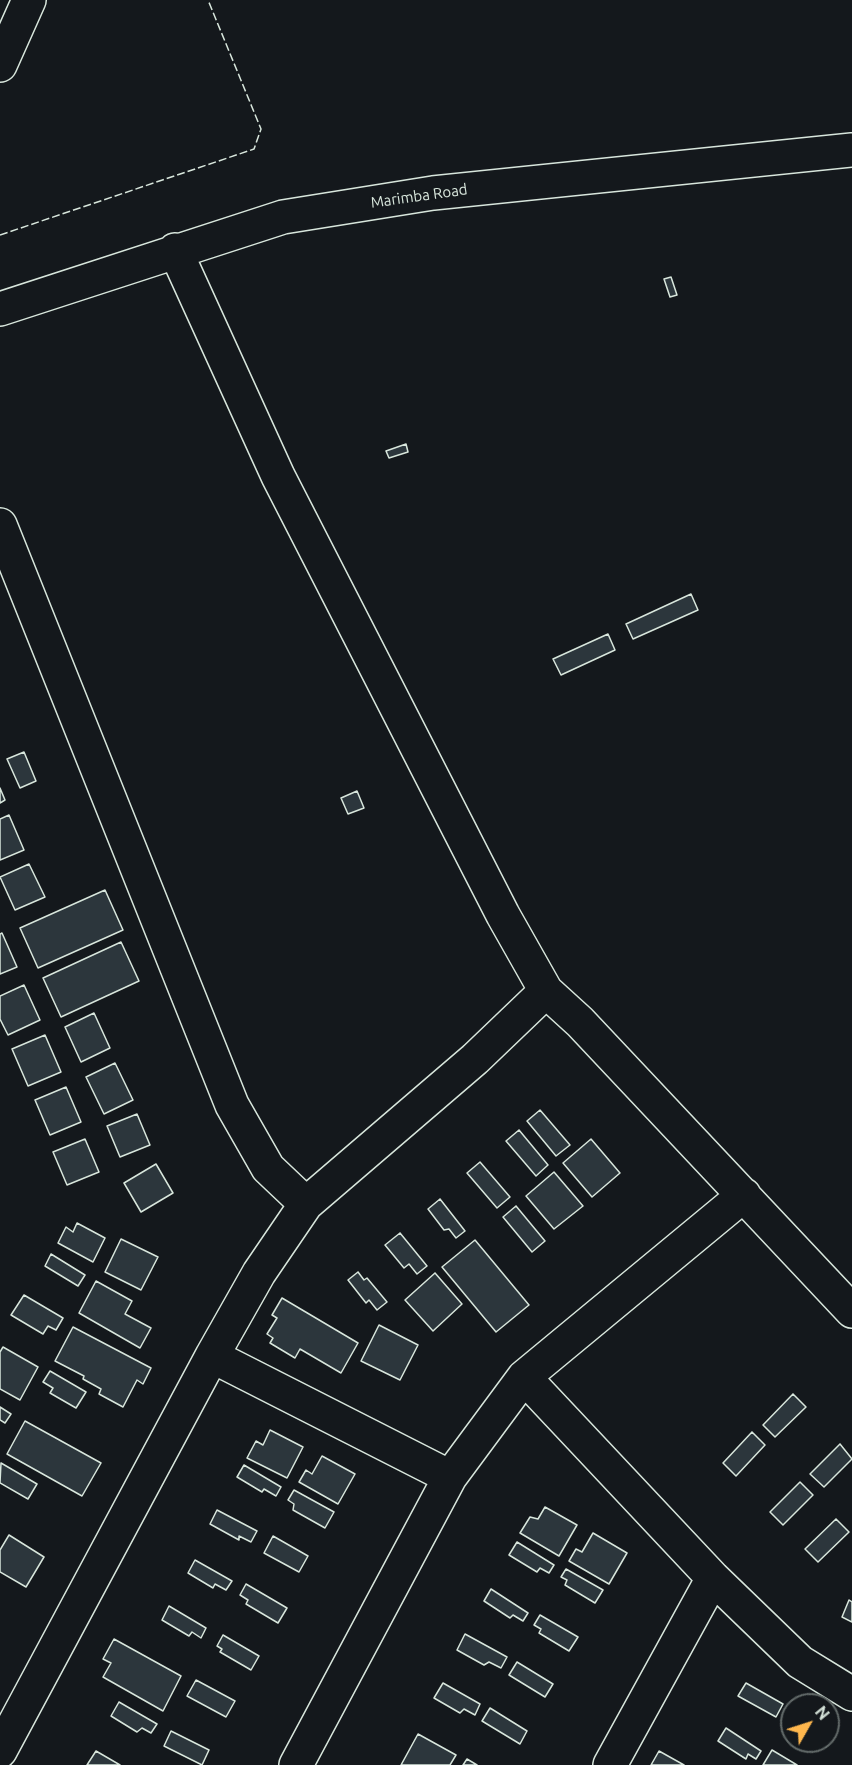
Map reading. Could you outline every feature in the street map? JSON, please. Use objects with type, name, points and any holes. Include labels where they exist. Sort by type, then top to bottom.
[{"type":"street","points":[[0,65],[29,0]]},
{"type":"street","name":"Marimba Road","points":[[0,309],[175,250],[283,217],[433,193],[852,150]]},
{"type":"street","points":[[175,250],[278,476],[503,915],[546,991],[580,1022],[852,1311]]},
{"type":"street","points":[[0,525],[232,1105],[268,1168],[306,1204]]},
{"type":"street","points":[[3,1738],[259,1273],[306,1204],[475,1059],[546,991]]},
{"type":"street","points":[[296,1765],[450,1478],[524,1377],[744,1195]]},
{"type":"street","points":[[212,1356],[450,1478]]},
{"type":"street","points":[[524,1377],[713,1578],[800,1662],[852,1694]]},
{"type":"street","points":[[610,1765],[713,1578]]},
{"type":"building","points":[[671,277],[677,295],[670,297],[664,279]]},
{"type":"building","points":[[406,444],[408,452],[389,458],[386,451]]},
{"type":"building","points":[[691,594],[698,610],[633,639],[626,624]]},
{"type":"building","points":[[608,634],[615,650],[561,675],[553,659]]},
{"type":"building","points":[[24,752],[36,781],[20,788],[7,759]]},
{"type":"building","points":[[0,788],[5,800],[0,803]]},
{"type":"building","points":[[357,791],[364,808],[348,814],[341,798]]},
{"type":"building","points":[[9,815],[24,850],[0,860],[0,819]]},
{"type":"building","points":[[29,864],[45,897],[15,910],[0,877]]},
{"type":"building","points":[[105,890],[123,930],[38,968],[20,928]]},
{"type":"building","points":[[2,933],[17,967],[0,974],[0,934]]},
{"type":"building","points":[[121,942],[139,981],[61,1017],[43,978]]},
{"type":"building","points":[[24,985],[40,1020],[8,1035],[0,1019],[0,996]]},
{"type":"building","points":[[94,1013],[110,1048],[81,1062],[65,1027]]},
{"type":"building","points":[[45,1035],[61,1072],[28,1086],[12,1049]]},
{"type":"building","points":[[115,1063],[133,1100],[104,1114],[86,1077]]},
{"type":"building","points":[[66,1087],[81,1122],[50,1135],[35,1100]]},
{"type":"building","points":[[540,1110],[570,1145],[556,1156],[527,1121]]},
{"type":"building","points":[[137,1114],[150,1145],[120,1157],[107,1126]]},
{"type":"building","points":[[519,1130],[548,1165],[536,1176],[506,1141]]},
{"type":"building","points":[[85,1139],[99,1172],[67,1185],[53,1152]]},
{"type":"building","points":[[591,1139],[620,1173],[592,1197],[563,1163]]},
{"type":"building","points":[[480,1162],[510,1197],[497,1208],[467,1173]]},
{"type":"building","points":[[156,1164],[173,1193],[141,1212],[124,1183]]},
{"type":"building","points":[[554,1172],[583,1206],[554,1229],[526,1196]]},
{"type":"building","points":[[440,1199],[465,1231],[456,1238],[449,1229],[444,1230],[428,1209]]},
{"type":"building","points":[[516,1206],[545,1241],[532,1252],[503,1217]]},
{"type":"building","points":[[77,1223],[105,1238],[93,1262],[58,1243],[66,1227],[73,1232]]},
{"type":"building","points":[[400,1233],[427,1266],[417,1274],[409,1264],[404,1268],[385,1245]]},
{"type":"building","points":[[121,1239],[158,1257],[141,1290],[105,1272]]},
{"type":"building","points":[[475,1240],[529,1305],[496,1332],[442,1267]]},
{"type":"building","points":[[51,1254],[85,1275],[78,1286],[45,1266]]},
{"type":"building","points":[[358,1272],[364,1280],[367,1278],[387,1302],[377,1310],[369,1300],[366,1303],[348,1280]]},
{"type":"building","points":[[435,1273],[462,1304],[433,1331],[405,1300]]},
{"type":"building","points":[[96,1281],[132,1301],[125,1314],[151,1328],[140,1348],[79,1313]]},
{"type":"building","points":[[24,1295],[63,1318],[56,1330],[48,1326],[43,1334],[11,1315]]},
{"type":"building","points":[[282,1298],[358,1343],[341,1373],[300,1349],[295,1358],[270,1343],[273,1338],[267,1334],[277,1318],[272,1315]]},
{"type":"building","points":[[379,1325],[418,1345],[400,1380],[361,1361]]},
{"type":"building","points":[[73,1327],[151,1368],[143,1384],[137,1380],[123,1407],[99,1394],[101,1389],[83,1379],[84,1376],[55,1361]]},
{"type":"building","points":[[3,1347],[38,1367],[20,1400],[0,1389],[0,1352]]},
{"type":"building","points":[[50,1371],[86,1392],[76,1408],[50,1393],[53,1388],[43,1382]]},
{"type":"building","points":[[793,1394],[806,1407],[775,1437],[763,1425]]},
{"type":"building","points":[[0,1407],[11,1414],[5,1423],[0,1420]]},
{"type":"building","points":[[25,1421],[101,1463],[82,1496],[7,1454]]},
{"type":"building","points":[[270,1430],[303,1447],[287,1478],[247,1458],[256,1441],[263,1445]]},
{"type":"building","points":[[752,1432],[765,1445],[736,1476],[723,1463]]},
{"type":"building","points":[[840,1444],[852,1459],[824,1487],[810,1474]]},
{"type":"building","points":[[322,1456],[355,1474],[338,1504],[299,1482],[306,1470],[312,1474]]},
{"type":"building","points":[[1,1463],[37,1484],[28,1499],[0,1483]]},
{"type":"building","points":[[244,1465],[281,1487],[276,1496],[264,1489],[262,1492],[237,1477]]},
{"type":"building","points":[[800,1482],[813,1495],[783,1525],[770,1512]]},
{"type":"building","points":[[294,1490],[334,1512],[325,1528],[293,1510],[294,1504],[288,1500]]},
{"type":"building","points":[[545,1507],[577,1525],[559,1556],[520,1533],[530,1517],[538,1519]]},
{"type":"building","points":[[217,1510],[257,1531],[251,1542],[239,1536],[239,1540],[210,1524]]},
{"type":"building","points":[[836,1519],[849,1532],[818,1562],[805,1549]]},
{"type":"building","points":[[593,1533],[627,1553],[609,1584],[569,1561],[576,1549],[582,1552]]},
{"type":"building","points":[[9,1535],[44,1557],[26,1587],[0,1572],[0,1550]]},
{"type":"building","points":[[273,1536],[308,1556],[299,1572],[264,1553]]},
{"type":"building","points":[[517,1542],[554,1565],[549,1573],[540,1568],[537,1572],[509,1555]]},
{"type":"building","points":[[195,1560],[232,1581],[226,1590],[215,1584],[213,1588],[188,1573]]},
{"type":"building","points":[[566,1569],[603,1590],[595,1603],[565,1585],[567,1580],[561,1577]]},
{"type":"building","points":[[246,1584],[287,1608],[278,1623],[246,1604],[248,1600],[240,1595]]},
{"type":"building","points":[[491,1589],[528,1613],[523,1621],[513,1615],[510,1618],[484,1601]]},
{"type":"building","points":[[849,1600],[852,1602],[852,1622],[842,1617]]},
{"type":"building","points":[[169,1606],[206,1628],[201,1638],[192,1632],[189,1636],[162,1620]]},
{"type":"building","points":[[540,1615],[578,1637],[569,1651],[539,1633],[541,1629],[534,1625]]},
{"type":"building","points":[[465,1634],[507,1657],[501,1668],[489,1662],[484,1665],[457,1650]]},
{"type":"building","points":[[223,1635],[259,1656],[251,1670],[220,1652],[222,1649],[217,1646]]},
{"type":"building","points":[[114,1639],[181,1676],[163,1711],[103,1677],[111,1663],[103,1659]]},
{"type":"building","points":[[517,1662],[553,1684],[545,1697],[509,1675]]},
{"type":"building","points":[[196,1680],[235,1701],[226,1717],[187,1696]]},
{"type":"building","points":[[443,1683],[480,1704],[475,1715],[464,1709],[460,1713],[434,1698]]},
{"type":"building","points":[[746,1683],[780,1702],[780,1710],[776,1717],[738,1696]]},
{"type":"building","points":[[119,1702],[157,1724],[151,1733],[142,1728],[137,1732],[111,1716]]},
{"type":"building","points":[[490,1708],[527,1731],[520,1744],[482,1721]]},
{"type":"building","points":[[726,1728],[761,1751],[756,1759],[748,1754],[746,1759],[718,1741]]},
{"type":"building","points":[[171,1731],[209,1750],[202,1765],[164,1746]]},
{"type":"building","points":[[418,1734],[456,1755],[450,1765],[401,1765]]},
{"type":"building","points":[[772,1750],[797,1765],[763,1765]]},
{"type":"building","points":[[96,1751],[120,1765],[87,1765]]},
{"type":"building","points":[[659,1751],[684,1765],[651,1765]]},
{"type":"building","points":[[467,1759],[477,1765],[463,1765]]},
{"type":"fence","points":[[0,235],[254,149],[261,129],[208,0]]}]
